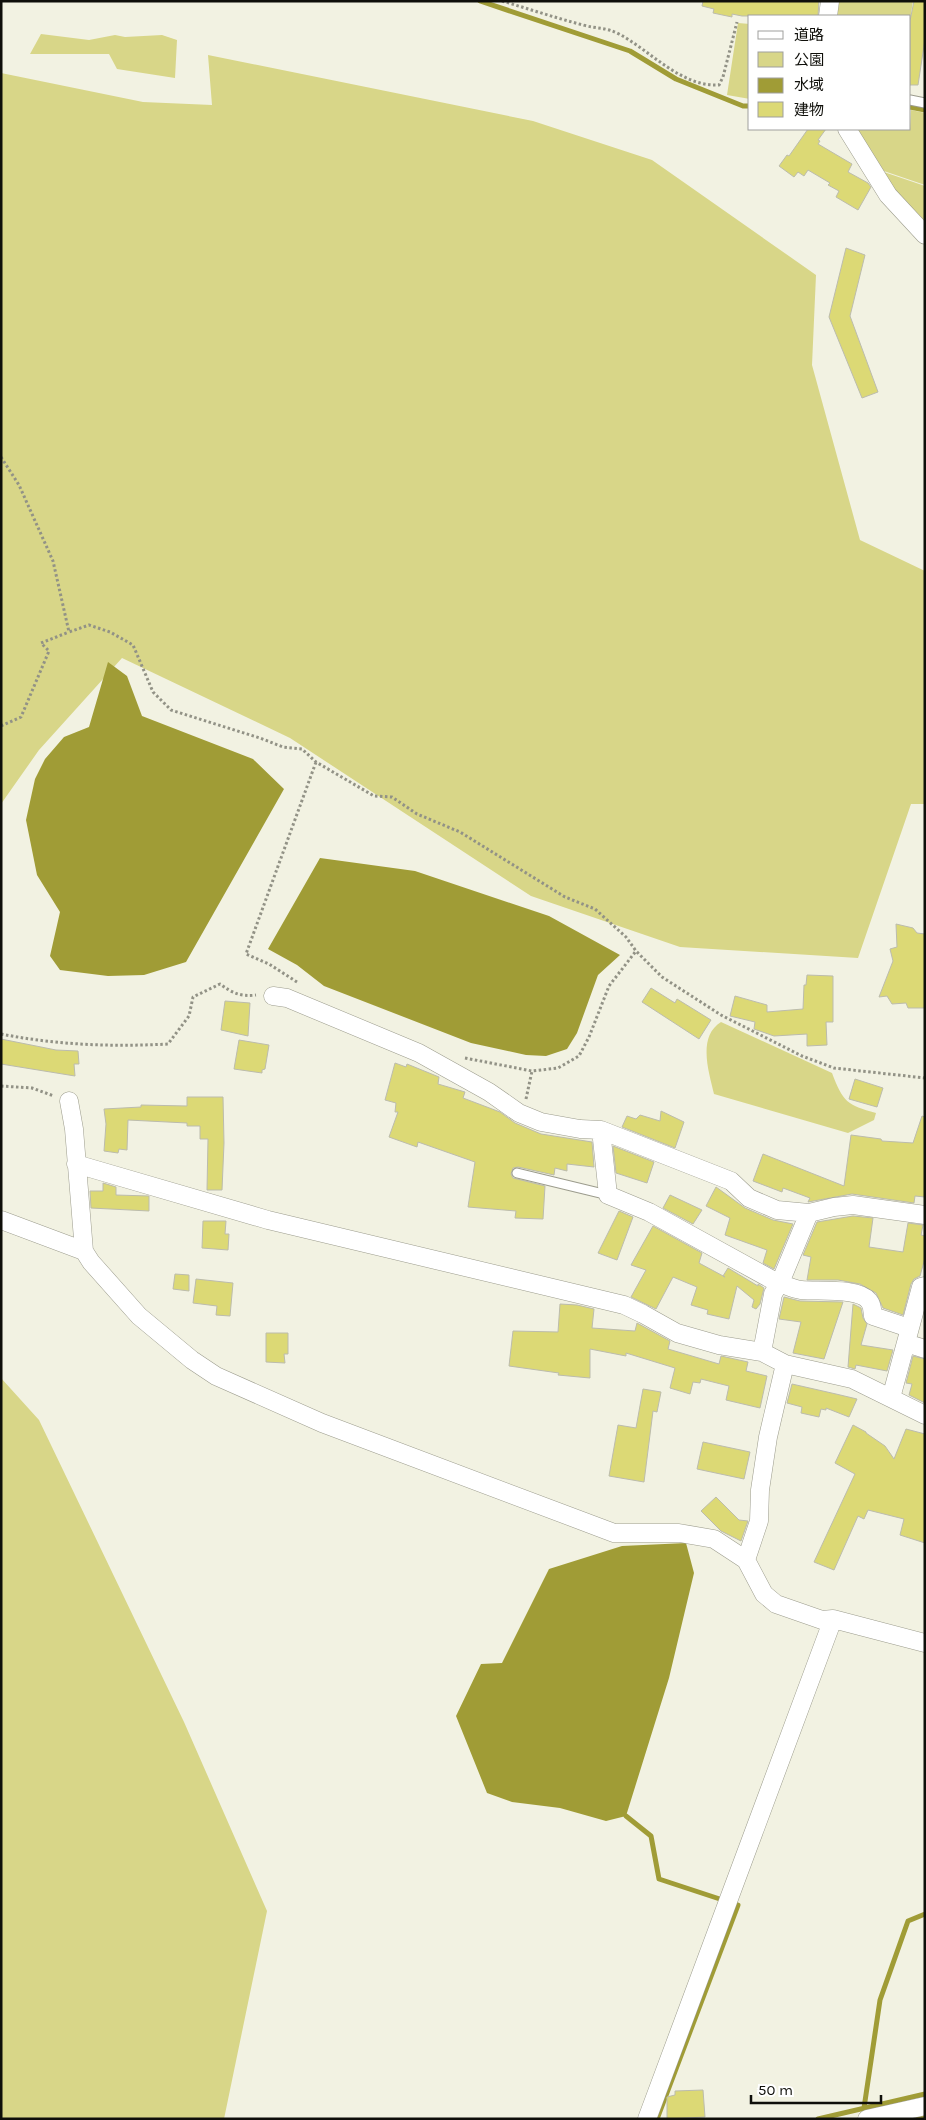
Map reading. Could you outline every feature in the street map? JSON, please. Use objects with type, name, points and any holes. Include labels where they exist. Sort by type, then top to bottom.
[{"type":"street","points":[[828,15],[830,1]]},
{"type":"street","points":[[848,130],[888,195],[925,235]]},
{"type":"street","points":[[273,996],[287,998],[418,1053],[489,1092],[518,1113],[542,1122],[580,1129],[601,1130],[731,1181],[749,1198],[777,1210],[809,1213],[853,1205],[925,1215]]},
{"type":"street","points":[[69,1101],[84,1251],[91,1262],[139,1316],[192,1360],[216,1376],[322,1423],[614,1533],[679,1533],[714,1539],[746,1560],[764,1594],[776,1604],[822,1620],[833,1619],[925,1643]]},
{"type":"street","points":[[601,1130],[608,1195],[650,1212],[778,1283],[800,1290],[824,1290],[855,1294],[868,1299],[872,1306],[872,1316],[908,1335],[925,1349]]},
{"type":"street","points":[[76,1164],[268,1220],[624,1305],[677,1333],[719,1345],[762,1352],[785,1364],[852,1379],[925,1415]]},
{"type":"street","points":[[762,1352],[771,1302],[809,1213]]},
{"type":"street","points":[[1,1220],[84,1251]]},
{"type":"street","points":[[891,1398],[921,1287],[925,1286]]},
{"type":"street","points":[[746,1560],[759,1521],[760,1490],[768,1437],[785,1364]]},
{"type":"street","points":[[647,2119],[833,1619]]},
{"type":"street","points":[[866,2119],[925,2106]]},
{"type":"lane","points":[[911,100],[925,103]]},
{"type":"lane","points":[[516,1173],[608,1195]]},
{"type":"path","points":[[502,1],[585,26],[605,27],[621,34],[686,78],[710,86],[719,85],[724,77],[737,22]]},
{"type":"path","points":[[1,456],[18,485],[54,561],[69,632]]},
{"type":"path","points":[[1,726],[21,716],[49,652],[40,643],[88,625],[110,632],[133,645],[153,692],[171,710],[283,746],[302,749],[316,762],[374,796],[392,797],[417,814],[460,832],[565,897],[595,909],[626,937],[636,951],[662,977],[721,1016],[802,1056],[834,1068],[925,1078]]},
{"type":"path","points":[[297,982],[269,964],[246,954],[316,762]]},
{"type":"path","points":[[459,1056],[532,1071],[558,1068],[579,1056],[589,1037],[608,986],[636,951]]},
{"type":"path","points":[[1,1034],[54,1042],[119,1047],[168,1044],[189,1016],[193,997],[220,984],[233,994],[273,996]]},
{"type":"path","points":[[528,1095],[532,1071]]},
{"type":"path","points":[[1,1086],[32,1088],[69,1101]]},
{"type":"green space","points":[[836,1],[913,1],[911,15],[835,15]]},
{"type":"green space","points":[[738,23],[748,24],[748,99],[727,95]]},
{"type":"green space","points":[[41,34],[89,40],[115,35],[125,37],[162,35],[177,40],[175,78],[117,69],[109,54],[30,54]]},
{"type":"green space","points":[[208,55],[533,121],[652,160],[816,275],[812,365],[860,540],[925,571],[925,804],[911,804],[858,958],[680,947],[531,896],[290,738],[122,658],[39,750],[1,804],[1,73],[143,102],[212,105]]},
{"type":"green space","points":[[911,110],[925,113],[925,185],[878,169],[856,130],[911,130]]},
{"type":"green space","points":[[878,170],[925,186],[925,227]]},
{"type":"green space","points":[[721,1022],[832,1073],[839,1090],[847,1101],[876,1113],[874,1120],[848,1133],[714,1094],[708,1066],[707,1046],[709,1036]]},
{"type":"green space","points":[[1,1378],[39,1420],[184,1722],[267,1911],[224,2119],[1,2119]]},
{"type":"water","points":[[108,662],[127,676],[142,716],[253,759],[284,789],[186,962],[144,975],[108,976],[60,970],[50,956],[60,912],[37,875],[26,820],[35,779],[45,759],[64,737],[89,727]]},
{"type":"water","points":[[320,858],[415,871],[549,916],[620,955],[598,975],[577,1033],[567,1049],[546,1056],[526,1055],[471,1043],[324,986],[297,965],[268,949]]},
{"type":"water","points":[[686,1543],[694,1573],[669,1678],[626,1816],[606,1821],[560,1808],[512,1802],[487,1793],[456,1716],[481,1664],[502,1663],[549,1569],[622,1546]]},
{"type":"building","points":[[703,1],[819,1],[818,15],[742,16],[732,14],[732,17],[713,13],[714,9],[702,6]]},
{"type":"building","points":[[914,1],[925,1],[925,39],[918,85],[911,85],[911,16]]},
{"type":"building","points":[[807,130],[825,130],[818,140],[820,141],[818,144],[852,164],[848,172],[868,183],[871,187],[858,210],[836,197],[839,191],[828,185],[830,183],[808,170],[804,176],[798,172],[794,177],[779,166],[787,155],[789,156]]},
{"type":"building","points":[[846,248],[865,255],[850,316],[878,392],[862,398],[829,317]]},
{"type":"building","points":[[896,924],[913,928],[917,933],[925,934],[925,1008],[908,1008],[906,1003],[892,1004],[887,996],[879,997],[893,961],[890,949],[897,947]]},
{"type":"building","points":[[807,975],[833,976],[833,1022],[826,1022],[827,1045],[807,1046],[807,1034],[774,1036],[754,1029],[755,1022],[730,1016],[735,996],[767,1005],[767,1012],[803,1009],[804,985],[806,985]]},
{"type":"building","points":[[651,988],[675,1003],[677,999],[711,1020],[699,1039],[642,1002]]},
{"type":"building","points":[[225,1001],[250,1003],[248,1036],[221,1030]]},
{"type":"building","points":[[1,1039],[56,1050],[78,1051],[79,1064],[74,1064],[75,1076],[1,1064]]},
{"type":"building","points":[[239,1040],[269,1045],[265,1069],[262,1070],[262,1073],[234,1069]]},
{"type":"building","points":[[395,1063],[406,1067],[407,1064],[439,1077],[438,1084],[465,1092],[463,1098],[500,1112],[515,1123],[541,1134],[592,1142],[594,1167],[567,1164],[567,1171],[555,1168],[554,1175],[518,1167],[513,1168],[511,1174],[513,1178],[545,1186],[543,1219],[515,1218],[516,1211],[468,1207],[475,1162],[418,1142],[417,1147],[389,1137],[398,1112],[395,1112],[396,1103],[385,1100]]},
{"type":"building","points":[[855,1079],[883,1088],[877,1107],[849,1099]]},
{"type":"building","points":[[187,1097],[223,1097],[222,1190],[207,1190],[208,1139],[200,1139],[200,1126],[187,1126],[187,1123],[128,1120],[127,1150],[119,1149],[118,1153],[104,1151],[106,1124],[104,1109],[141,1107],[141,1105],[187,1106]]},
{"type":"building","points":[[661,1111],[684,1122],[675,1148],[622,1127],[627,1116],[636,1119],[640,1115],[660,1121]]},
{"type":"building","points":[[922,1116],[925,1117],[925,1197],[915,1196],[914,1203],[852,1194],[808,1202],[810,1198],[783,1188],[782,1192],[753,1181],[763,1154],[844,1186],[851,1135],[881,1139],[882,1141],[913,1143]]},
{"type":"building","points":[[613,1146],[654,1162],[647,1183],[616,1173]]},
{"type":"building","points":[[103,1183],[116,1187],[116,1195],[149,1196],[149,1211],[91,1208],[90,1191],[103,1191]]},
{"type":"building","points":[[716,1187],[745,1208],[773,1220],[793,1224],[774,1269],[763,1263],[767,1250],[725,1235],[730,1218],[706,1206]]},
{"type":"building","points":[[670,1195],[702,1210],[693,1224],[663,1208]]},
{"type":"building","points":[[619,1211],[633,1217],[617,1260],[598,1253]]},
{"type":"building","points":[[853,1216],[873,1218],[869,1247],[903,1252],[908,1223],[923,1225],[921,1235],[925,1236],[925,1258],[920,1276],[914,1279],[911,1284],[903,1315],[883,1308],[876,1293],[860,1284],[838,1280],[807,1280],[811,1257],[803,1255],[817,1222]]},
{"type":"building","points":[[203,1221],[226,1221],[225,1234],[229,1234],[228,1250],[202,1248]]},
{"type":"building","points":[[653,1226],[702,1253],[699,1263],[723,1276],[728,1268],[764,1288],[760,1304],[756,1309],[752,1307],[754,1300],[737,1286],[729,1319],[707,1314],[708,1310],[691,1305],[697,1287],[673,1277],[656,1309],[631,1297],[646,1270],[631,1265]]},
{"type":"building","points":[[175,1274],[189,1275],[189,1291],[173,1289]]},
{"type":"building","points":[[196,1279],[233,1283],[230,1316],[216,1315],[217,1306],[193,1303]]},
{"type":"building","points":[[784,1297],[800,1301],[843,1302],[824,1359],[793,1353],[801,1322],[779,1319]]},
{"type":"building","points":[[560,1304],[594,1309],[592,1328],[635,1331],[637,1323],[670,1341],[668,1349],[719,1364],[721,1356],[748,1362],[746,1371],[767,1376],[760,1408],[726,1400],[729,1386],[701,1379],[700,1383],[693,1382],[690,1394],[670,1388],[675,1368],[626,1353],[626,1356],[590,1349],[590,1378],[558,1375],[559,1373],[509,1366],[513,1331],[558,1332]]},
{"type":"building","points":[[853,1304],[861,1308],[863,1318],[867,1324],[861,1345],[893,1350],[887,1371],[856,1365],[855,1369],[848,1367]]},
{"type":"building","points":[[266,1333],[288,1333],[288,1354],[284,1354],[285,1363],[266,1362]]},
{"type":"building","points":[[913,1356],[925,1359],[925,1403],[909,1395],[912,1384],[906,1383]]},
{"type":"building","points":[[792,1384],[857,1399],[849,1417],[826,1408],[826,1410],[821,1409],[819,1417],[801,1413],[802,1407],[787,1403]]},
{"type":"building","points":[[643,1389],[661,1392],[657,1412],[653,1411],[644,1482],[609,1476],[618,1425],[636,1428]]},
{"type":"building","points":[[853,1425],[885,1446],[894,1459],[906,1429],[925,1434],[925,1543],[900,1535],[904,1519],[868,1510],[864,1519],[858,1516],[834,1570],[814,1562],[855,1474],[835,1463]]},
{"type":"building","points":[[703,1442],[750,1452],[744,1479],[697,1469]]},
{"type":"building","points":[[716,1497],[739,1520],[748,1521],[741,1541],[721,1531],[701,1511]]},
{"type":"building","points":[[703,2090],[705,2117],[667,2119],[667,2097],[675,2095],[675,2091]]},
{"type":"waterway","points":[[480,1],[630,51],[676,79],[743,106],[748,106]]},
{"type":"waterway","points":[[911,107],[925,110]]},
{"type":"waterway","points":[[626,1816],[651,1836],[659,1879],[738,1905],[657,2119]]},
{"type":"waterway","points":[[864,2108],[880,2000],[908,1921],[925,1914]]},
{"type":"waterway","points":[[818,2119],[925,2094]]},
{"type":"waterway","points":[[918,2119],[925,2117]]}]
